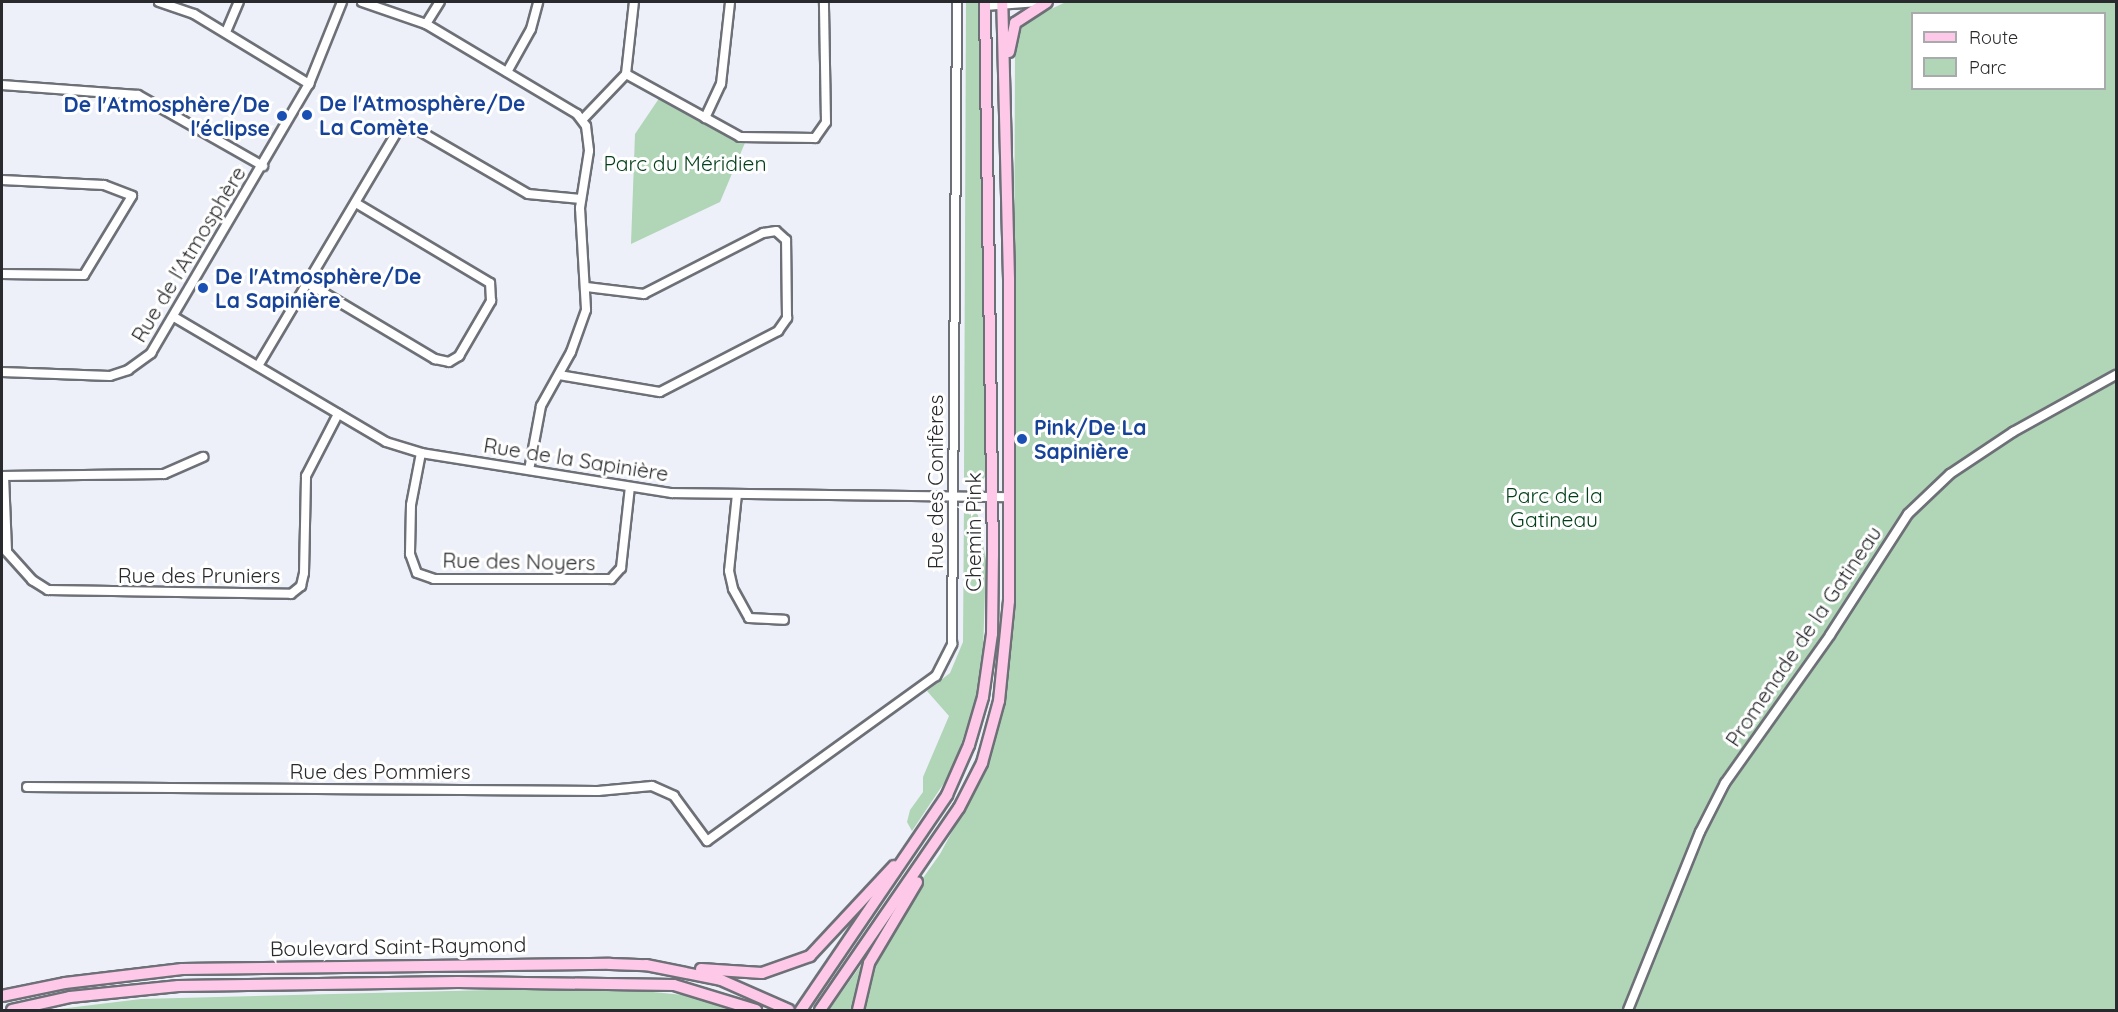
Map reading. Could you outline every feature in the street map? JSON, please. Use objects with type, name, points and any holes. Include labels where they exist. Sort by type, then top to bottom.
[{"type":"main road","points":[[1008,193],[1010,37],[1019,18],[1047,2]]},
{"type":"main road","name":"Chemin Pink","points":[[820,1011],[938,844],[982,763],[999,701],[1008,636],[1008,193],[1002,3]]},
{"type":"main road","name":"Chemin Pink","points":[[801,1011],[919,839],[955,780],[983,697],[992,634],[993,280],[985,4]]},
{"type":"main road","points":[[646,965],[737,974],[795,964],[824,945],[919,839]]},
{"type":"main road","points":[[858,1011],[869,963],[938,844]]},
{"type":"main road","name":"Boulevard Saint-Raymond","points":[[2,996],[65,983],[182,969],[646,965],[721,980],[789,1011]]},
{"type":"main road","name":"Boulevard Saint-Raymond","points":[[12,1011],[70,997],[178,986],[458,982],[674,985],[756,1011]]},
{"type":"street","points":[[159,2],[226,32],[309,84]]},
{"type":"street","points":[[226,32],[239,2]]},
{"type":"street","name":"Rue de l'Atmosphère","points":[[2,372],[119,374],[151,353],[263,166],[309,84],[342,2]]},
{"type":"street","points":[[362,2],[426,24],[583,119],[589,151],[580,199],[586,287],[580,333],[538,414],[529,470]]},
{"type":"street","points":[[426,24],[440,2]]},
{"type":"street","points":[[507,72],[531,29],[538,2]]},
{"type":"street","points":[[583,119],[626,74],[634,2]]},
{"type":"street","points":[[705,118],[721,84],[730,2]]},
{"type":"street","points":[[626,74],[705,118],[747,138],[820,135],[826,122],[824,2]]},
{"type":"street","name":"Rue des Conifères","points":[[707,841],[942,669],[952,644],[957,2]]},
{"type":"street","points":[[985,4],[1038,2]]},
{"type":"street","points":[[2,85],[138,95],[263,166]]},
{"type":"street","points":[[258,366],[309,284],[394,135],[410,127],[528,194],[580,199]]},
{"type":"street","points":[[2,180],[104,185],[132,196],[84,275],[2,274]]},
{"type":"street","points":[[309,284],[435,358],[449,362],[459,356],[491,300],[490,283],[356,203]]},
{"type":"street","points":[[559,375],[660,392],[778,331],[787,318],[786,240],[777,231],[764,233],[644,294],[586,287]]},
{"type":"street","name":"Rue de la Sapinière","points":[[174,317],[387,442],[421,453],[630,486],[737,494],[1008,497]]},
{"type":"street","name":"Promenade de la Gatineau","points":[[1628,1011],[1700,832],[1725,783],[1830,635],[1908,514],[1950,474],[2013,432],[2116,375]]},
{"type":"street","name":"Rue des Pruniers","points":[[3,476],[7,552],[32,580],[48,590],[291,594],[301,586],[304,573],[306,476],[338,414]]},
{"type":"street","name":"Rue des Noyers","points":[[421,453],[411,506],[410,554],[417,573],[434,579],[611,579],[621,568],[630,486]]},
{"type":"street","points":[[3,476],[164,474],[203,457]]},
{"type":"street","points":[[737,494],[729,571],[733,589],[749,618],[784,620]]},
{"type":"street","name":"Rue des Pommiers","points":[[27,787],[598,791],[652,786],[674,796],[707,841]]},
{"type":"green space","points":[[966,2],[978,2],[986,234],[985,477],[976,487],[965,483],[964,477]]},
{"type":"green space","name":"Parc de la Gatineau","points":[[1066,2],[2116,2],[2116,1010],[829,1010],[940,854],[981,778],[1002,714],[1013,600],[1015,44],[1025,21]]},
{"type":"green space","name":"Parc du Méridien","points":[[662,94],[747,138],[720,202],[631,244],[635,134]]},
{"type":"green space","points":[[964,501],[970,501],[977,510],[986,561],[982,682],[952,771],[912,831],[907,822],[910,810],[923,792],[923,777],[949,716],[927,691],[950,673],[963,642]]},
{"type":"green space","points":[[602,987],[704,997],[742,1010],[51,1010],[141,999]]},
{"type":"place","name":"De l'Atmosphère/De La Comète","points":[[307,115]]},
{"type":"place","name":"De l'Atmosphère/De l'éclipse","points":[[282,116]]},
{"type":"place","name":"De l'Atmosphère/De La Sapinière","points":[[203,288]]},
{"type":"place","name":"Pink/De La Sapinière","points":[[1022,439]]}]
